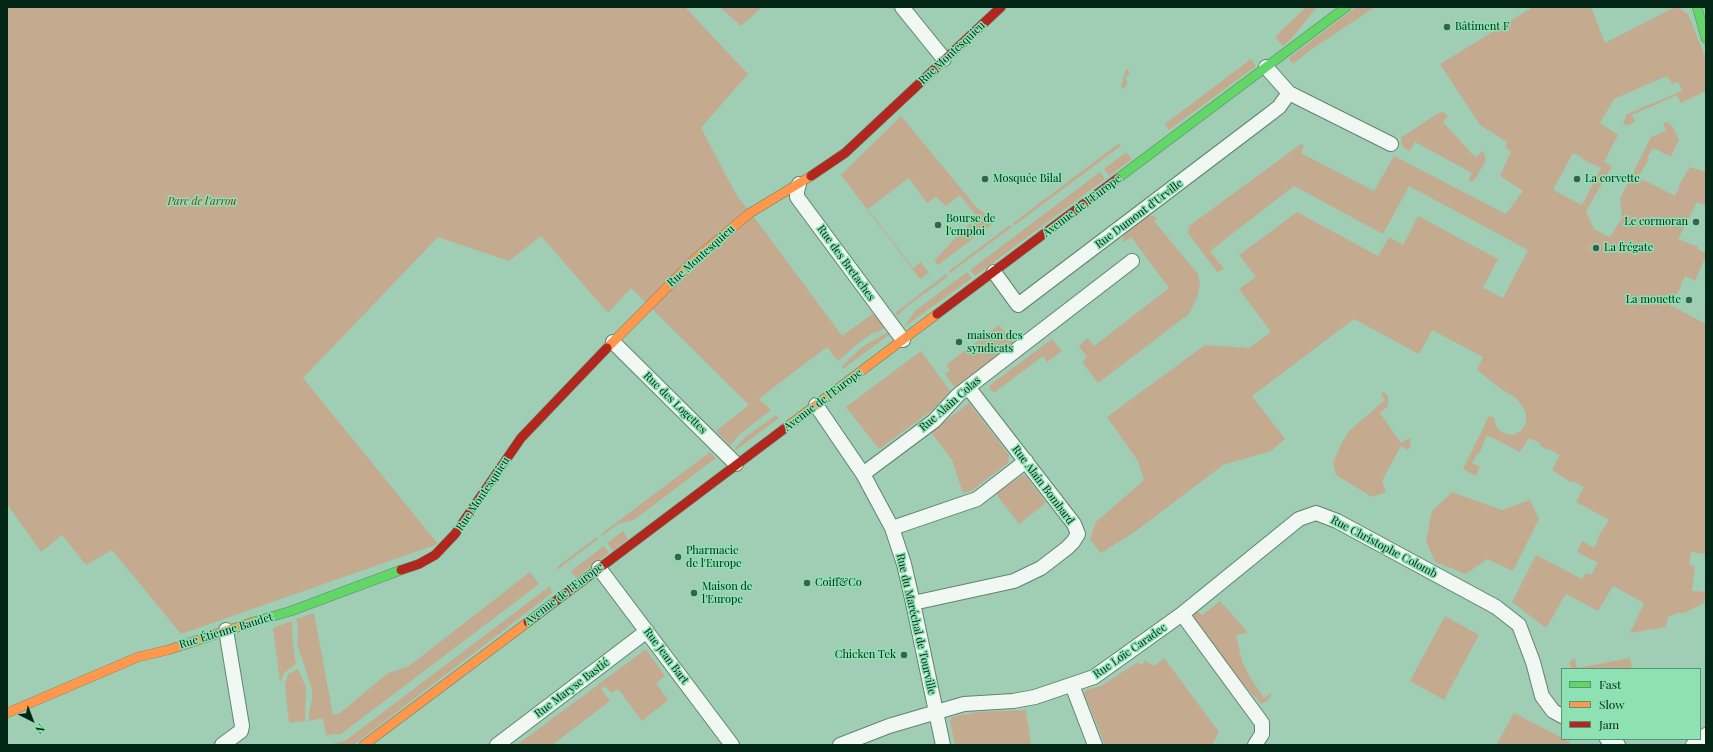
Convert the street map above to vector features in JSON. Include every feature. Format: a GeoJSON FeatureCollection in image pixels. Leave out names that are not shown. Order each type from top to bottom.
{"type":"FeatureCollection","features":[{"type":"Feature","properties":{"kind":"street"},"geometry":{"type":"LineString","coordinates":[[902,7],[944,58]]}},
{"type":"Feature","properties":{"kind":"street","name":"Rue Montesquieu"},"geometry":{"type":"LineString","coordinates":[[443,548],[456,534],[521,438],[696,258],[750,213],[827,166],[859,141],[944,58],[1001,7]]}},
{"type":"Feature","properties":{"kind":"street"},"geometry":{"type":"LineString","coordinates":[[1282,55],[1346,7]]}},
{"type":"Feature","properties":{"kind":"street"},"geometry":{"type":"LineString","coordinates":[[1697,7],[1706,39]]}},
{"type":"Feature","properties":{"kind":"street"},"geometry":{"type":"LineString","coordinates":[[1282,55],[1308,25]]}},
{"type":"Feature","properties":{"kind":"street","name":"Avenue de l'Europe"},"geometry":{"type":"LineString","coordinates":[[364,745],[1282,55]]}},
{"type":"Feature","properties":{"kind":"street"},"geometry":{"type":"LineString","coordinates":[[1266,67],[1289,93],[1391,144]]}},
{"type":"Feature","properties":{"kind":"street","name":"Rue Dumont d'Urville"},"geometry":{"type":"LineString","coordinates":[[994,272],[1018,305],[1279,107],[1289,93]]}},
{"type":"Feature","properties":{"kind":"street","name":"Rue des Bretaches"},"geometry":{"type":"LineString","coordinates":[[799,184],[797,197],[903,340]]}},
{"type":"Feature","properties":{"kind":"street","name":"Rue Alain Colas"},"geometry":{"type":"LineString","coordinates":[[863,474],[934,421],[958,395],[968,387],[1132,261]]}},
{"type":"Feature","properties":{"kind":"street","name":"Rue des Logettes"},"geometry":{"type":"LineString","coordinates":[[613,342],[736,464]]}},
{"type":"Feature","properties":{"kind":"street","name":"Rue Alain Bombard"},"geometry":{"type":"LineString","coordinates":[[913,603],[1014,581],[1042,568],[1073,542],[1078,534],[1074,524],[968,387]]}},
{"type":"Feature","properties":{"kind":"street","name":"Rue du Maréchal de Tourville"},"geometry":{"type":"LineString","coordinates":[[816,405],[863,474],[892,528],[904,564],[943,745]]}},
{"type":"Feature","properties":{"kind":"street"},"geometry":{"type":"LineString","coordinates":[[892,528],[977,499],[1026,461]]}},
{"type":"Feature","properties":{"kind":"street","name":"Rue Christophe Colomb"},"geometry":{"type":"LineString","coordinates":[[1182,614],[1299,519],[1316,513],[1337,521],[1496,607],[1519,624],[1533,662],[1542,696],[1553,711],[1561,715]]}},
{"type":"Feature","properties":{"kind":"street","name":"Rue Étienne Baudet"},"geometry":{"type":"LineString","coordinates":[[7,713],[138,657],[168,650],[226,630],[291,611],[419,564],[435,555],[443,548]]}},
{"type":"Feature","properties":{"kind":"street","name":"Rue Jean Bart"},"geometry":{"type":"LineString","coordinates":[[599,568],[732,745]]}},
{"type":"Feature","properties":{"kind":"street"},"geometry":{"type":"LineString","coordinates":[[1182,614],[1262,723],[1262,734],[1255,745]]}},
{"type":"Feature","properties":{"kind":"street","name":"Rue Loïc Caradec"},"geometry":{"type":"LineString","coordinates":[[840,745],[889,726],[964,704],[1013,701],[1035,697],[1072,685],[1103,672],[1182,614]]}},
{"type":"Feature","properties":{"kind":"street"},"geometry":{"type":"LineString","coordinates":[[222,745],[241,731],[242,726],[226,630]]}},
{"type":"Feature","properties":{"kind":"street","name":"Rue Maryse Bastié"},"geometry":{"type":"LineString","coordinates":[[497,745],[647,632]]}},
{"type":"Feature","properties":{"kind":"street"},"geometry":{"type":"LineString","coordinates":[[1072,685],[1095,745]]}},
{"type":"Feature","properties":{"kind":"street"},"geometry":{"type":"LineString","coordinates":[[1609,740],[1618,745]]}},
{"type":"Feature","properties":{"kind":"green space","name":"Parc de l'arrou"},"geometry":{"type":"Polygon","coordinates":[[[7,7],[685,7],[748,74],[701,128],[737,196],[842,336],[874,313],[885,327],[880,331],[871,334],[838,361],[827,347],[761,397],[759,399],[771,410],[740,434],[730,446],[716,431],[749,405],[631,288],[608,313],[541,236],[509,261],[438,237],[303,378],[438,544],[181,634],[112,550],[86,565],[62,535],[41,552],[7,504],[7,7]]]}},
{"type":"Feature","properties":{"kind":"green space"},"geometry":{"type":"Polygon","coordinates":[[[720,7],[762,7],[741,26],[720,7]]]}},
{"type":"Feature","properties":{"kind":"green space"},"geometry":{"type":"Polygon","coordinates":[[[1306,7],[1317,7],[1291,39],[1283,46],[1275,37],[1306,7]]]}},
{"type":"Feature","properties":{"kind":"green space"},"geometry":{"type":"Polygon","coordinates":[[[1356,7],[1375,7],[1309,51],[1293,64],[1289,58],[1356,7]]]}},
{"type":"Feature","properties":{"kind":"green space"},"geometry":{"type":"Polygon","coordinates":[[[1533,7],[1591,7],[1605,43],[1671,9],[1678,7],[1688,14],[1706,59],[1706,91],[1681,103],[1677,95],[1632,115],[1635,122],[1628,125],[1623,124],[1627,114],[1682,91],[1678,82],[1672,84],[1667,76],[1614,99],[1600,123],[1618,135],[1604,162],[1612,166],[1586,211],[1594,229],[1610,237],[1622,218],[1620,199],[1651,137],[1666,131],[1663,123],[1667,122],[1673,127],[1679,139],[1671,157],[1653,148],[1647,158],[1649,159],[1638,177],[1675,196],[1680,186],[1679,185],[1690,167],[1706,172],[1706,206],[1697,202],[1678,239],[1698,247],[1697,249],[1706,253],[1706,256],[1695,281],[1685,276],[1680,286],[1681,287],[1670,305],[1706,324],[1706,554],[1691,552],[1689,565],[1695,566],[1692,591],[1705,592],[1704,603],[1684,613],[1678,613],[1668,617],[1666,627],[1630,633],[1644,603],[1613,586],[1598,611],[1566,594],[1546,628],[1512,602],[1536,555],[1582,579],[1586,573],[1591,575],[1598,563],[1577,552],[1582,541],[1594,548],[1599,538],[1598,537],[1609,520],[1576,502],[1584,487],[1573,481],[1572,483],[1552,470],[1560,455],[1549,449],[1548,450],[1539,445],[1540,443],[1529,438],[1520,452],[1487,435],[1479,454],[1477,454],[1472,463],[1480,467],[1476,476],[1463,469],[1489,416],[1494,418],[1496,426],[1499,430],[1503,433],[1513,435],[1521,431],[1526,423],[1526,413],[1517,399],[1497,386],[1477,370],[1483,357],[1432,330],[1419,354],[1354,319],[1252,396],[1285,439],[1271,451],[1223,465],[1136,531],[1101,553],[1090,539],[1096,522],[1144,480],[1138,461],[1107,417],[1205,345],[1249,348],[1271,332],[1239,289],[1256,277],[1239,255],[1297,212],[1378,256],[1389,237],[1403,245],[1418,216],[1498,259],[1483,288],[1503,298],[1528,250],[1409,186],[1383,234],[1294,186],[1210,251],[1224,269],[1217,272],[1188,233],[1189,226],[1301,144],[1304,146],[1301,153],[1374,191],[1394,156],[1506,214],[1523,191],[1500,176],[1511,152],[1505,146],[1507,142],[1480,125],[1440,64],[1533,7]],[[1573,153],[1553,190],[1582,205],[1601,168],[1582,159],[1583,158],[1573,153]]]}},
{"type":"Feature","properties":{"kind":"green space"},"geometry":{"type":"Polygon","coordinates":[[[1251,59],[1256,66],[1169,130],[1165,124],[1251,59]]]}},
{"type":"Feature","properties":{"kind":"green space"},"geometry":{"type":"Polygon","coordinates":[[[1126,69],[1130,72],[1125,79],[1128,82],[1124,89],[1121,87],[1126,69]]]}},
{"type":"Feature","properties":{"kind":"green space"},"geometry":{"type":"Polygon","coordinates":[[[1440,112],[1445,113],[1448,116],[1443,122],[1475,157],[1483,151],[1485,162],[1474,181],[1468,181],[1472,173],[1415,142],[1410,151],[1404,148],[1401,142],[1402,137],[1440,112]]]}},
{"type":"Feature","properties":{"kind":"green space"},"geometry":{"type":"Polygon","coordinates":[[[901,116],[977,208],[996,221],[938,265],[934,261],[977,217],[960,195],[946,206],[936,197],[927,203],[909,178],[868,209],[913,268],[921,262],[929,273],[920,279],[841,175],[901,116]]]}},
{"type":"Feature","properties":{"kind":"green space"},"geometry":{"type":"Polygon","coordinates":[[[1118,144],[1122,145],[1015,225],[1013,223],[1118,144]]]}},
{"type":"Feature","properties":{"kind":"green space"},"geometry":{"type":"Polygon","coordinates":[[[1126,152],[1132,159],[1109,176],[1104,169],[1126,152]]]}},
{"type":"Feature","properties":{"kind":"green space"},"geometry":{"type":"Polygon","coordinates":[[[1100,172],[1105,179],[975,276],[970,270],[1100,172]]]}},
{"type":"Feature","properties":{"kind":"green space"},"geometry":{"type":"Polygon","coordinates":[[[1148,215],[1158,218],[1154,221],[1198,274],[1200,283],[1198,295],[1189,314],[1098,383],[1082,362],[1087,357],[1079,346],[1088,338],[1094,346],[1169,288],[1131,237],[1124,242],[1123,241],[1124,231],[1148,215]]]}},
{"type":"Feature","properties":{"kind":"green space"},"geometry":{"type":"Polygon","coordinates":[[[1010,225],[1012,227],[950,273],[949,271],[1010,225]]]}},
{"type":"Feature","properties":{"kind":"green space"},"geometry":{"type":"Polygon","coordinates":[[[967,272],[972,278],[904,327],[915,311],[967,272]]]}},
{"type":"Feature","properties":{"kind":"green space"},"geometry":{"type":"Polygon","coordinates":[[[946,274],[948,276],[905,308],[898,316],[895,313],[946,274]]]}},
{"type":"Feature","properties":{"kind":"green space"},"geometry":{"type":"Polygon","coordinates":[[[999,325],[1014,343],[955,388],[945,374],[950,370],[946,365],[999,325]]]}},
{"type":"Feature","properties":{"kind":"green space"},"geometry":{"type":"Polygon","coordinates":[[[890,331],[890,334],[843,369],[842,366],[862,347],[890,331]]]}},
{"type":"Feature","properties":{"kind":"green space"},"geometry":{"type":"Polygon","coordinates":[[[1052,339],[1062,351],[1047,362],[1043,356],[995,392],[991,391],[990,385],[1052,339]]]}},
{"type":"Feature","properties":{"kind":"green space"},"geometry":{"type":"Polygon","coordinates":[[[921,351],[950,391],[934,409],[879,449],[846,407],[921,351]]]}},
{"type":"Feature","properties":{"kind":"green space"},"geometry":{"type":"Polygon","coordinates":[[[1383,392],[1388,396],[1388,406],[1380,413],[1401,443],[1410,438],[1411,445],[1408,450],[1401,446],[1382,481],[1386,492],[1372,497],[1336,475],[1333,463],[1340,446],[1349,431],[1385,400],[1381,394],[1383,392]]]}},
{"type":"Feature","properties":{"kind":"green space"},"geometry":{"type":"Polygon","coordinates":[[[969,403],[1009,455],[1008,463],[971,491],[963,493],[952,460],[931,432],[969,403]]]}},
{"type":"Feature","properties":{"kind":"green space"},"geometry":{"type":"Polygon","coordinates":[[[776,415],[779,418],[734,450],[745,437],[776,415]]]}},
{"type":"Feature","properties":{"kind":"green space"},"geometry":{"type":"Polygon","coordinates":[[[710,452],[716,458],[634,520],[618,524],[602,536],[601,534],[710,452]]]}},
{"type":"Feature","properties":{"kind":"green space"},"geometry":{"type":"Polygon","coordinates":[[[1022,475],[1026,476],[1046,503],[1019,524],[996,494],[1022,475]]]}},
{"type":"Feature","properties":{"kind":"green space"},"geometry":{"type":"Polygon","coordinates":[[[1452,492],[1502,510],[1530,500],[1539,519],[1513,571],[1487,559],[1466,574],[1435,562],[1426,541],[1432,511],[1452,492]]]}},
{"type":"Feature","properties":{"kind":"green space"},"geometry":{"type":"Polygon","coordinates":[[[623,531],[628,539],[613,551],[607,543],[623,531]]]}},
{"type":"Feature","properties":{"kind":"green space"},"geometry":{"type":"Polygon","coordinates":[[[597,537],[598,539],[557,570],[557,567],[597,537]]]}},
{"type":"Feature","properties":{"kind":"green space"},"geometry":{"type":"Polygon","coordinates":[[[604,546],[609,553],[576,578],[571,571],[604,546]]]}},
{"type":"Feature","properties":{"kind":"green space"},"geometry":{"type":"Polygon","coordinates":[[[530,572],[539,584],[341,734],[326,735],[323,718],[309,721],[312,689],[297,644],[298,625],[296,619],[314,613],[333,715],[340,713],[388,673],[409,666],[530,572]]]}},
{"type":"Feature","properties":{"kind":"green space"},"geometry":{"type":"Polygon","coordinates":[[[550,586],[552,593],[354,745],[327,745],[345,741],[550,586]]]}},
{"type":"Feature","properties":{"kind":"green space"},"geometry":{"type":"Polygon","coordinates":[[[1220,601],[1247,633],[1236,635],[1242,661],[1251,679],[1264,698],[1271,693],[1271,697],[1261,704],[1212,649],[1193,621],[1194,609],[1202,615],[1220,601]]]}},
{"type":"Feature","properties":{"kind":"green space"},"geometry":{"type":"Polygon","coordinates":[[[1445,616],[1479,635],[1444,700],[1410,681],[1445,616]]]}},
{"type":"Feature","properties":{"kind":"green space"},"geometry":{"type":"Polygon","coordinates":[[[292,621],[293,645],[296,664],[284,673],[280,682],[273,628],[292,621]]]}},
{"type":"Feature","properties":{"kind":"green space"},"geometry":{"type":"Polygon","coordinates":[[[646,649],[665,676],[656,683],[668,700],[642,721],[618,689],[611,693],[605,686],[601,689],[610,701],[552,745],[517,745],[646,649]]]}},
{"type":"Feature","properties":{"kind":"green space"},"geometry":{"type":"Polygon","coordinates":[[[1164,658],[1219,732],[1212,745],[1105,745],[1084,693],[1086,690],[1101,686],[1138,662],[1140,665],[1145,662],[1143,659],[1154,666],[1164,658]]]}},
{"type":"Feature","properties":{"kind":"green space"},"geometry":{"type":"Polygon","coordinates":[[[1575,658],[1577,668],[1571,668],[1569,662],[1575,658]]]}},
{"type":"Feature","properties":{"kind":"green space"},"geometry":{"type":"Polygon","coordinates":[[[1630,658],[1632,668],[1577,668],[1630,658]]]}},
{"type":"Feature","properties":{"kind":"green space"},"geometry":{"type":"Polygon","coordinates":[[[298,669],[306,687],[305,721],[289,723],[285,686],[288,674],[298,669]]]}},
{"type":"Feature","properties":{"kind":"green space"},"geometry":{"type":"Polygon","coordinates":[[[1026,710],[1031,745],[955,745],[950,722],[952,717],[977,712],[1026,710]]]}},
{"type":"Feature","properties":{"kind":"green space"},"geometry":{"type":"Polygon","coordinates":[[[1514,713],[1561,737],[1561,740],[1570,742],[1569,745],[1496,745],[1514,713]]]}},
{"type":"Feature","properties":{"kind":"traffic: fast"},"geometry":{"type":"LineString","coordinates":[[1117,179],[1346,7]]}},
{"type":"Feature","properties":{"kind":"traffic: fast"},"geometry":{"type":"LineString","coordinates":[[1697,7],[1706,39]]}},
{"type":"Feature","properties":{"kind":"traffic: fast"},"geometry":{"type":"LineString","coordinates":[[253,622],[291,611],[401,570]]}},
{"type":"Feature","properties":{"kind":"traffic: slow"},"geometry":{"type":"LineString","coordinates":[[607,348],[696,258],[750,213],[811,176]]}},
{"type":"Feature","properties":{"kind":"traffic: slow"},"geometry":{"type":"LineString","coordinates":[[784,429],[937,314]]}},
{"type":"Feature","properties":{"kind":"traffic: slow"},"geometry":{"type":"LineString","coordinates":[[7,713],[138,657],[168,650],[253,622]]}},
{"type":"Feature","properties":{"kind":"traffic: slow"},"geometry":{"type":"LineString","coordinates":[[364,745],[528,622]]}},
{"type":"Feature","properties":{"kind":"traffic: jam"},"geometry":{"type":"LineString","coordinates":[[811,176],[845,153],[1001,7]]}},
{"type":"Feature","properties":{"kind":"traffic: jam"},"geometry":{"type":"LineString","coordinates":[[937,314],[1117,179]]}},
{"type":"Feature","properties":{"kind":"traffic: jam"},"geometry":{"type":"LineString","coordinates":[[401,570],[419,564],[435,555],[455,534],[521,438],[607,348]]}},
{"type":"Feature","properties":{"kind":"traffic: jam"},"geometry":{"type":"LineString","coordinates":[[528,622],[784,429]]}},
{"type":"Feature","properties":{"kind":"place","name":"Bâtiment F"},"geometry":{"type":"Point","coordinates":[1447,27]}},
{"type":"Feature","properties":{"kind":"place","name":"Mosquée Bilal"},"geometry":{"type":"Point","coordinates":[985,179]}},
{"type":"Feature","properties":{"kind":"place","name":"La corvette"},"geometry":{"type":"Point","coordinates":[1577,179]}},
{"type":"Feature","properties":{"kind":"place","name":"Le cormoran"},"geometry":{"type":"Point","coordinates":[1696,222]}},
{"type":"Feature","properties":{"kind":"place","name":"Bourse de l'emploi"},"geometry":{"type":"Point","coordinates":[938,225]}},
{"type":"Feature","properties":{"kind":"place","name":"La frégate"},"geometry":{"type":"Point","coordinates":[1596,248]}},
{"type":"Feature","properties":{"kind":"place","name":"La mouette"},"geometry":{"type":"Point","coordinates":[1689,300]}},
{"type":"Feature","properties":{"kind":"place","name":"maison des syndicats"},"geometry":{"type":"Point","coordinates":[959,342]}},
{"type":"Feature","properties":{"kind":"place","name":"Pharmacie de l'Europe"},"geometry":{"type":"Point","coordinates":[678,557]}},
{"type":"Feature","properties":{"kind":"place","name":"Coiff&Co"},"geometry":{"type":"Point","coordinates":[807,583]}},
{"type":"Feature","properties":{"kind":"place","name":"Maison de l'Europe"},"geometry":{"type":"Point","coordinates":[694,593]}},
{"type":"Feature","properties":{"kind":"place","name":"Chicken Tek"},"geometry":{"type":"Point","coordinates":[904,655]}}]}
